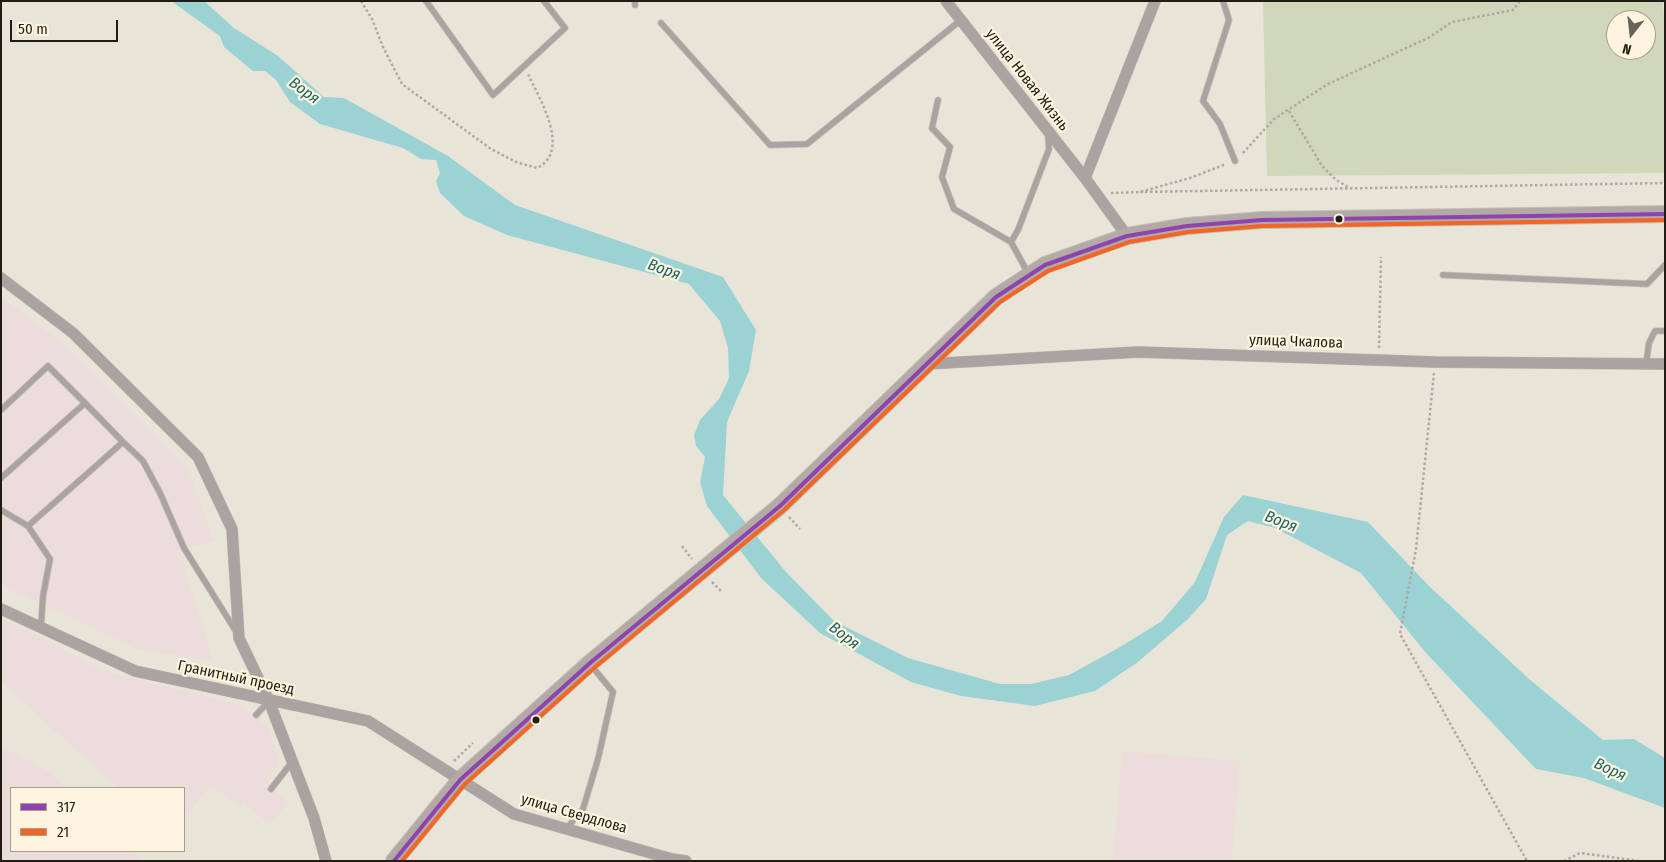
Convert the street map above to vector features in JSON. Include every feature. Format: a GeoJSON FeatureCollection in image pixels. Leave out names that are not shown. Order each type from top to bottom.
{"type":"FeatureCollection","features":[{"type":"Feature","properties":{"kind":"main road"},"geometry":{"type":"LineString","coordinates":[[394,861],[460,780],[590,663],[780,506],[996,297],[1045,265],[1127,236],[1187,226],[1262,220],[1665,214]]}},
{"type":"Feature","properties":{"kind":"street","name":"улица Новая Жизнь"},"geometry":{"type":"LineString","coordinates":[[946,1],[1085,178],[1127,236]]}},
{"type":"Feature","properties":{"kind":"street"},"geometry":{"type":"LineString","coordinates":[[1085,178],[1155,1]]}},
{"type":"Feature","properties":{"kind":"street"},"geometry":{"type":"LineString","coordinates":[[1,278],[73,333],[198,457],[232,529],[239,638],[269,701],[314,818],[326,861]]}},
{"type":"Feature","properties":{"kind":"street","name":"улица Чкалова"},"geometry":{"type":"LineString","coordinates":[[927,364],[1138,352],[1435,362],[1665,364]]}},
{"type":"Feature","properties":{"kind":"street","name":"Гранитный проезд"},"geometry":{"type":"LineString","coordinates":[[1,609],[135,671],[368,721],[460,780]]}},
{"type":"Feature","properties":{"kind":"street","name":"улица Свердлова"},"geometry":{"type":"LineString","coordinates":[[460,780],[514,814],[656,857],[686,861]]}},
{"type":"Feature","properties":{"kind":"lane"},"geometry":{"type":"LineString","coordinates":[[426,1],[493,95],[565,28],[544,1]]}},
{"type":"Feature","properties":{"kind":"lane"},"geometry":{"type":"LineString","coordinates":[[1223,1],[1229,20],[1203,101],[1220,124],[1235,161]]}},
{"type":"Feature","properties":{"kind":"lane"},"geometry":{"type":"LineString","coordinates":[[660,23],[770,144],[807,144],[961,20]]}},
{"type":"Feature","properties":{"kind":"lane"},"geometry":{"type":"LineString","coordinates":[[938,100],[932,128],[950,147],[942,177],[954,210],[1011,242],[1030,275]]}},
{"type":"Feature","properties":{"kind":"lane"},"geometry":{"type":"LineString","coordinates":[[1011,242],[1018,230],[1049,149],[1047,130]]}},
{"type":"Feature","properties":{"kind":"lane"},"geometry":{"type":"LineString","coordinates":[[1443,275],[1647,284],[1665,265]]}},
{"type":"Feature","properties":{"kind":"lane"},"geometry":{"type":"LineString","coordinates":[[1646,364],[1649,343],[1655,331],[1665,331]]}},
{"type":"Feature","properties":{"kind":"lane"},"geometry":{"type":"LineString","coordinates":[[1,410],[48,366],[143,461],[160,493],[184,548],[239,638]]}},
{"type":"Feature","properties":{"kind":"lane"},"geometry":{"type":"LineString","coordinates":[[1,478],[85,403]]}},
{"type":"Feature","properties":{"kind":"lane"},"geometry":{"type":"LineString","coordinates":[[28,526],[123,442]]}},
{"type":"Feature","properties":{"kind":"lane"},"geometry":{"type":"LineString","coordinates":[[1,510],[28,526],[50,559],[43,596],[41,627]]}},
{"type":"Feature","properties":{"kind":"lane"},"geometry":{"type":"LineString","coordinates":[[566,829],[583,809],[598,759],[613,692],[590,663]]}},
{"type":"Feature","properties":{"kind":"lane"},"geometry":{"type":"LineString","coordinates":[[256,715],[269,701]]}},
{"type":"Feature","properties":{"kind":"lane"},"geometry":{"type":"LineString","coordinates":[[271,789],[292,762]]}},
{"type":"Feature","properties":{"kind":"path"},"geometry":{"type":"LineString","coordinates":[[361,1],[372,18],[402,84],[490,149],[516,162],[537,168],[546,164],[553,148],[545,107],[524,66]]}},
{"type":"Feature","properties":{"kind":"path"},"geometry":{"type":"LineString","coordinates":[[1140,192],[1190,178],[1235,161],[1274,119],[1328,84],[1428,38],[1452,22],[1513,10],[1520,1]]}},
{"type":"Feature","properties":{"kind":"path"},"geometry":{"type":"LineString","coordinates":[[1289,110],[1322,166],[1336,180],[1351,188]]}},
{"type":"Feature","properties":{"kind":"path"},"geometry":{"type":"LineString","coordinates":[[1097,196],[1140,192],[1665,183]]}},
{"type":"Feature","properties":{"kind":"path"},"geometry":{"type":"LineString","coordinates":[[1379,360],[1380,257]]}},
{"type":"Feature","properties":{"kind":"path"},"geometry":{"type":"LineString","coordinates":[[1435,362],[1416,549],[1400,634],[1527,861]]}},
{"type":"Feature","properties":{"kind":"path"},"geometry":{"type":"LineString","coordinates":[[444,770],[473,743]]}},
{"type":"Feature","properties":{"kind":"path"},"geometry":{"type":"LineString","coordinates":[[1564,861],[1580,853],[1640,861]]}},
{"type":"Feature","properties":{"kind":"shaded area"},"geometry":{"type":"Polygon","coordinates":[[[1,297],[63,343],[188,467],[214,541],[179,550],[214,662],[137,649],[1,585],[1,297]]]}},
{"type":"Feature","properties":{"kind":"shaded area"},"geometry":{"type":"Polygon","coordinates":[[[1,618],[106,672],[241,705],[269,728],[280,762],[264,785],[289,802],[270,824],[244,804],[241,808],[211,785],[185,818],[185,787],[117,787],[1,682],[1,618]]]}},
{"type":"Feature","properties":{"kind":"shaded area"},"geometry":{"type":"Polygon","coordinates":[[[1,746],[48,771],[65,787],[10,787],[10,852],[132,852],[141,861],[1,861],[1,746]]]}},
{"type":"Feature","properties":{"kind":"shaded area"},"geometry":{"type":"Polygon","coordinates":[[[1122,751],[1240,761],[1232,861],[1113,861],[1122,751]]]}},
{"type":"Feature","properties":{"kind":"green space"},"geometry":{"type":"Polygon","coordinates":[[[1263,1],[1663,1],[1665,30],[1665,173],[1267,176],[1263,1]]]}},
{"type":"Feature","properties":{"kind":"water","name":"Воря"},"geometry":{"type":"Polygon","coordinates":[[[171,1],[204,1],[234,28],[278,56],[324,97],[344,98],[448,156],[515,205],[723,277],[756,330],[749,371],[727,422],[723,495],[786,572],[834,621],[908,658],[1000,684],[1031,684],[1069,675],[1162,621],[1195,582],[1224,517],[1243,495],[1368,522],[1428,585],[1529,679],[1603,740],[1634,739],[1665,758],[1665,808],[1584,778],[1536,769],[1426,653],[1361,573],[1275,528],[1248,521],[1227,535],[1206,599],[1188,619],[1138,662],[1095,691],[1035,706],[961,696],[911,682],[820,633],[761,578],[707,506],[700,482],[705,457],[696,446],[694,435],[700,420],[719,399],[729,378],[728,348],[720,321],[689,284],[507,235],[464,216],[440,193],[436,181],[440,173],[436,160],[421,159],[403,148],[320,124],[290,102],[276,80],[265,71],[253,71],[224,47],[220,36],[171,1]]]}},
{"type":"Feature","properties":{"kind":"transit line","name":"317"},"geometry":{"type":"LineString","coordinates":[[394,861],[460,780],[590,663],[780,506],[996,297],[1045,265],[1127,236],[1187,226],[1262,220],[1665,214]]}},
{"type":"Feature","properties":{"kind":"transit line","name":"21"},"geometry":{"type":"LineString","coordinates":[[402,861],[465,784],[594,668],[784,510],[1000,302],[1048,271],[1129,242],[1188,232],[1262,226],[1665,220]]}}]}
